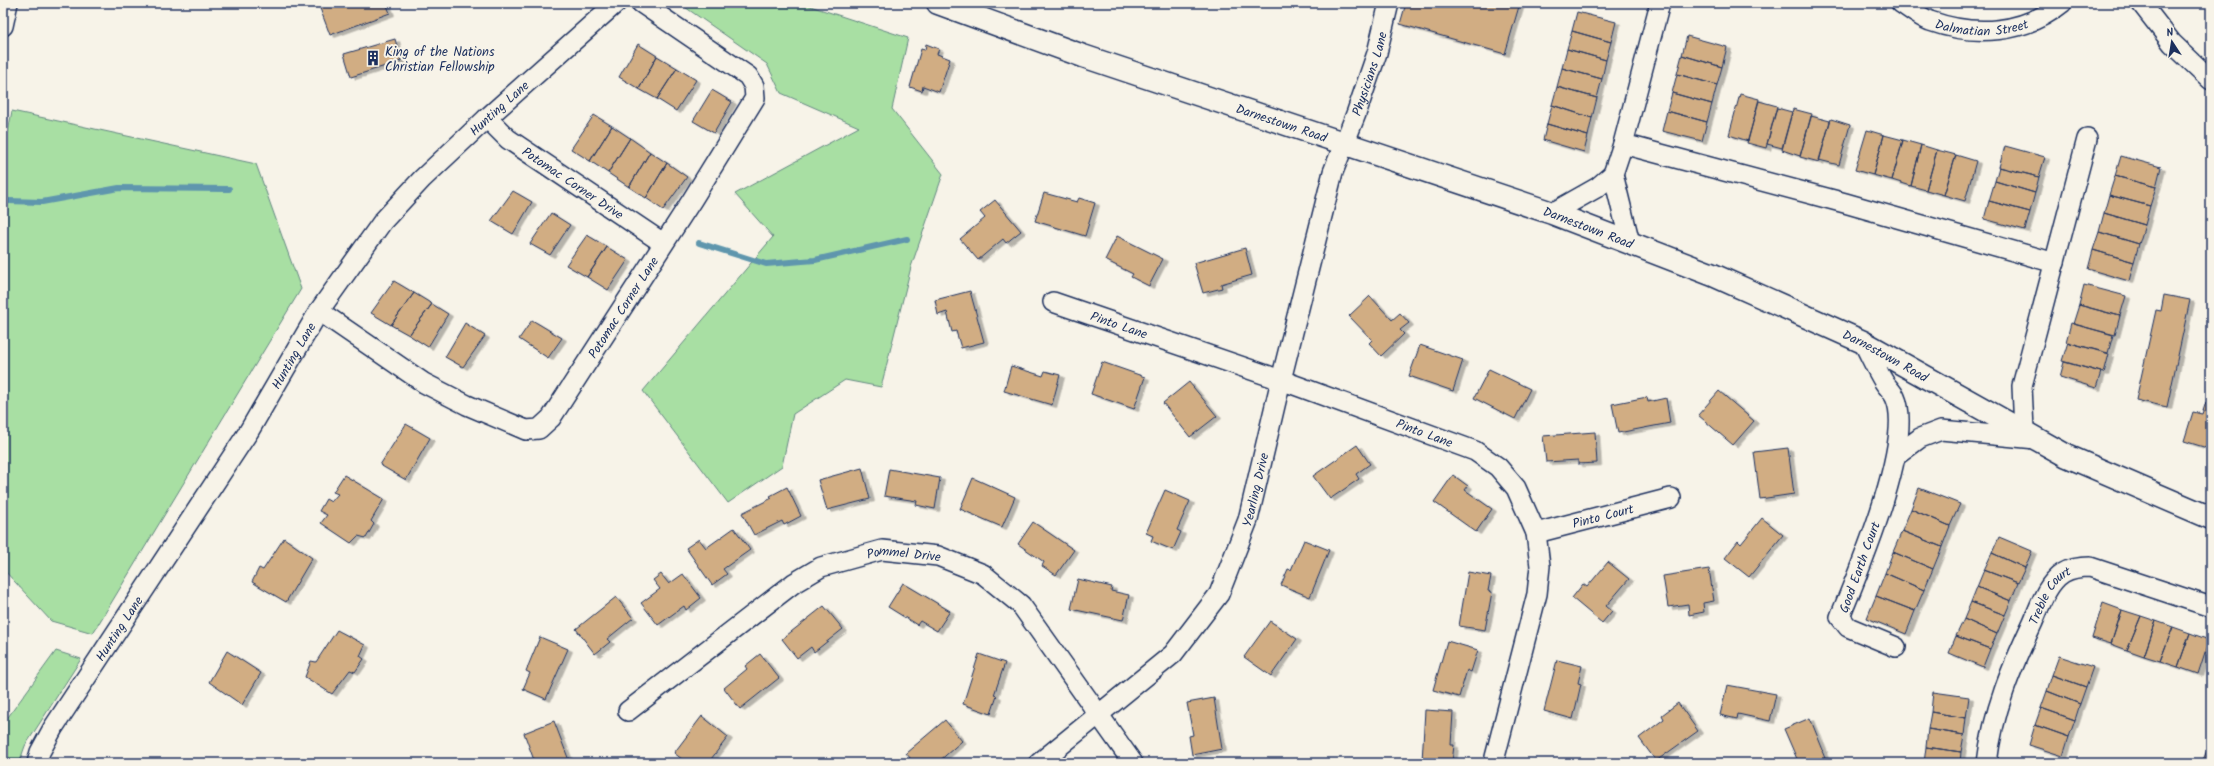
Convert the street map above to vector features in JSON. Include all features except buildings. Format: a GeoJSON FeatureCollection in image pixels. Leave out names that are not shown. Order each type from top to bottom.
{"type":"FeatureCollection","features":[{"type":"Feature","properties":{"kind":"main road","name":"Darnestown Road"},"geometry":{"type":"LineString","coordinates":[[938,3],[1083,56],[1552,213],[1713,275],[1863,342],[2067,456],[2211,518]]}},
{"type":"Feature","properties":{"kind":"street","name":"Hunting Lane"},"geometry":{"type":"LineString","coordinates":[[37,763],[40,752],[53,728],[249,431],[319,311],[383,221],[422,180],[486,118],[616,3]]}},
{"type":"Feature","properties":{"kind":"street","name":"Potomac Corner Lane"},"geometry":{"type":"LineString","coordinates":[[319,311],[424,383],[467,405],[526,430],[539,429],[550,418],[755,98],[754,86],[748,76],[641,3]]}},
{"type":"Feature","properties":{"kind":"street","name":"Physicians Lane"},"geometry":{"type":"LineString","coordinates":[[1345,143],[1377,53],[1389,3]]}},
{"type":"Feature","properties":{"kind":"street"},"geometry":{"type":"LineString","coordinates":[[1552,213],[1598,187],[1613,174],[1623,144],[1660,3]]}},
{"type":"Feature","properties":{"kind":"street","name":"Dalmatian Street"},"geometry":{"type":"LineString","coordinates":[[1901,3],[1929,20],[1967,31],[2005,30],[2026,24],[2062,3]]}},
{"type":"Feature","properties":{"kind":"street"},"geometry":{"type":"LineString","coordinates":[[2141,3],[2172,43],[2211,80]]}},
{"type":"Feature","properties":{"kind":"street"},"geometry":{"type":"LineString","coordinates":[[3,26],[6,5]]}},
{"type":"Feature","properties":{"kind":"street","name":"Potomac Corner Drive"},"geometry":{"type":"LineString","coordinates":[[486,118],[508,139],[663,243]]}},
{"type":"Feature","properties":{"kind":"street"},"geometry":{"type":"LineString","coordinates":[[1896,456],[1920,438],[1940,430],[2031,435],[2022,386],[2087,139]]}},
{"type":"Feature","properties":{"kind":"street","name":"Yearling Drive"},"geometry":{"type":"LineString","coordinates":[[1039,763],[1173,654],[1219,594],[1248,520],[1333,172],[1345,143]]}},
{"type":"Feature","properties":{"kind":"street"},"geometry":{"type":"LineString","coordinates":[[1623,144],[1845,203],[2055,263]]}},
{"type":"Feature","properties":{"kind":"street"},"geometry":{"type":"LineString","coordinates":[[1613,174],[1630,243]]}},
{"type":"Feature","properties":{"kind":"street","name":"Pinto Lane"},"geometry":{"type":"LineString","coordinates":[[1053,302],[1281,380],[1475,451],[1498,467],[1516,488],[1536,533],[1540,566],[1537,594],[1495,757],[1495,763]]}},
{"type":"Feature","properties":{"kind":"street","name":"Good Earth Court"},"geometry":{"type":"LineString","coordinates":[[1863,342],[1884,383],[1895,396],[1898,411],[1896,456],[1871,539],[1840,617],[1848,627],[1896,647]]}},
{"type":"Feature","properties":{"kind":"street","name":"Pinto Court"},"geometry":{"type":"LineString","coordinates":[[1536,533],[1671,498]]}},
{"type":"Feature","properties":{"kind":"street","name":"Pommel Drive"},"geometry":{"type":"LineString","coordinates":[[628,711],[794,583],[821,567],[882,550],[938,556],[983,574],[1021,605],[1133,763]]}},
{"type":"Feature","properties":{"kind":"street","name":"Treble Court"},"geometry":{"type":"LineString","coordinates":[[1986,763],[1989,741],[2004,686],[2044,598],[2054,582],[2063,573],[2076,568],[2090,567],[2211,607]]}},
{"type":"Feature","properties":{"kind":"green space"},"geometry":{"type":"Polygon","coordinates":[[[679,3],[801,3],[908,38],[892,109],[943,174],[911,267],[881,387],[845,380],[793,414],[782,466],[728,503],[643,391],[773,237],[735,194],[859,127],[781,93],[767,64],[679,3]]]}},
{"type":"Feature","properties":{"kind":"green space"},"geometry":{"type":"Polygon","coordinates":[[[12,111],[256,164],[301,289],[93,633],[51,621],[3,569],[3,157],[12,111]]]}},
{"type":"Feature","properties":{"kind":"green space"},"geometry":{"type":"Polygon","coordinates":[[[56,651],[81,659],[25,746],[19,763],[3,763],[3,724],[56,651]]]}},
{"type":"Feature","properties":{"kind":"waterway"},"geometry":{"type":"LineString","coordinates":[[8,201],[42,202],[119,188],[229,189]]}},
{"type":"Feature","properties":{"kind":"waterway"},"geometry":{"type":"LineString","coordinates":[[699,243],[766,264],[815,260],[907,239]]}},
{"type":"Feature","properties":{"kind":"place","name":"King of the Nations Christian Fellowship"},"geometry":{"type":"Point","coordinates":[373,58]}}]}
